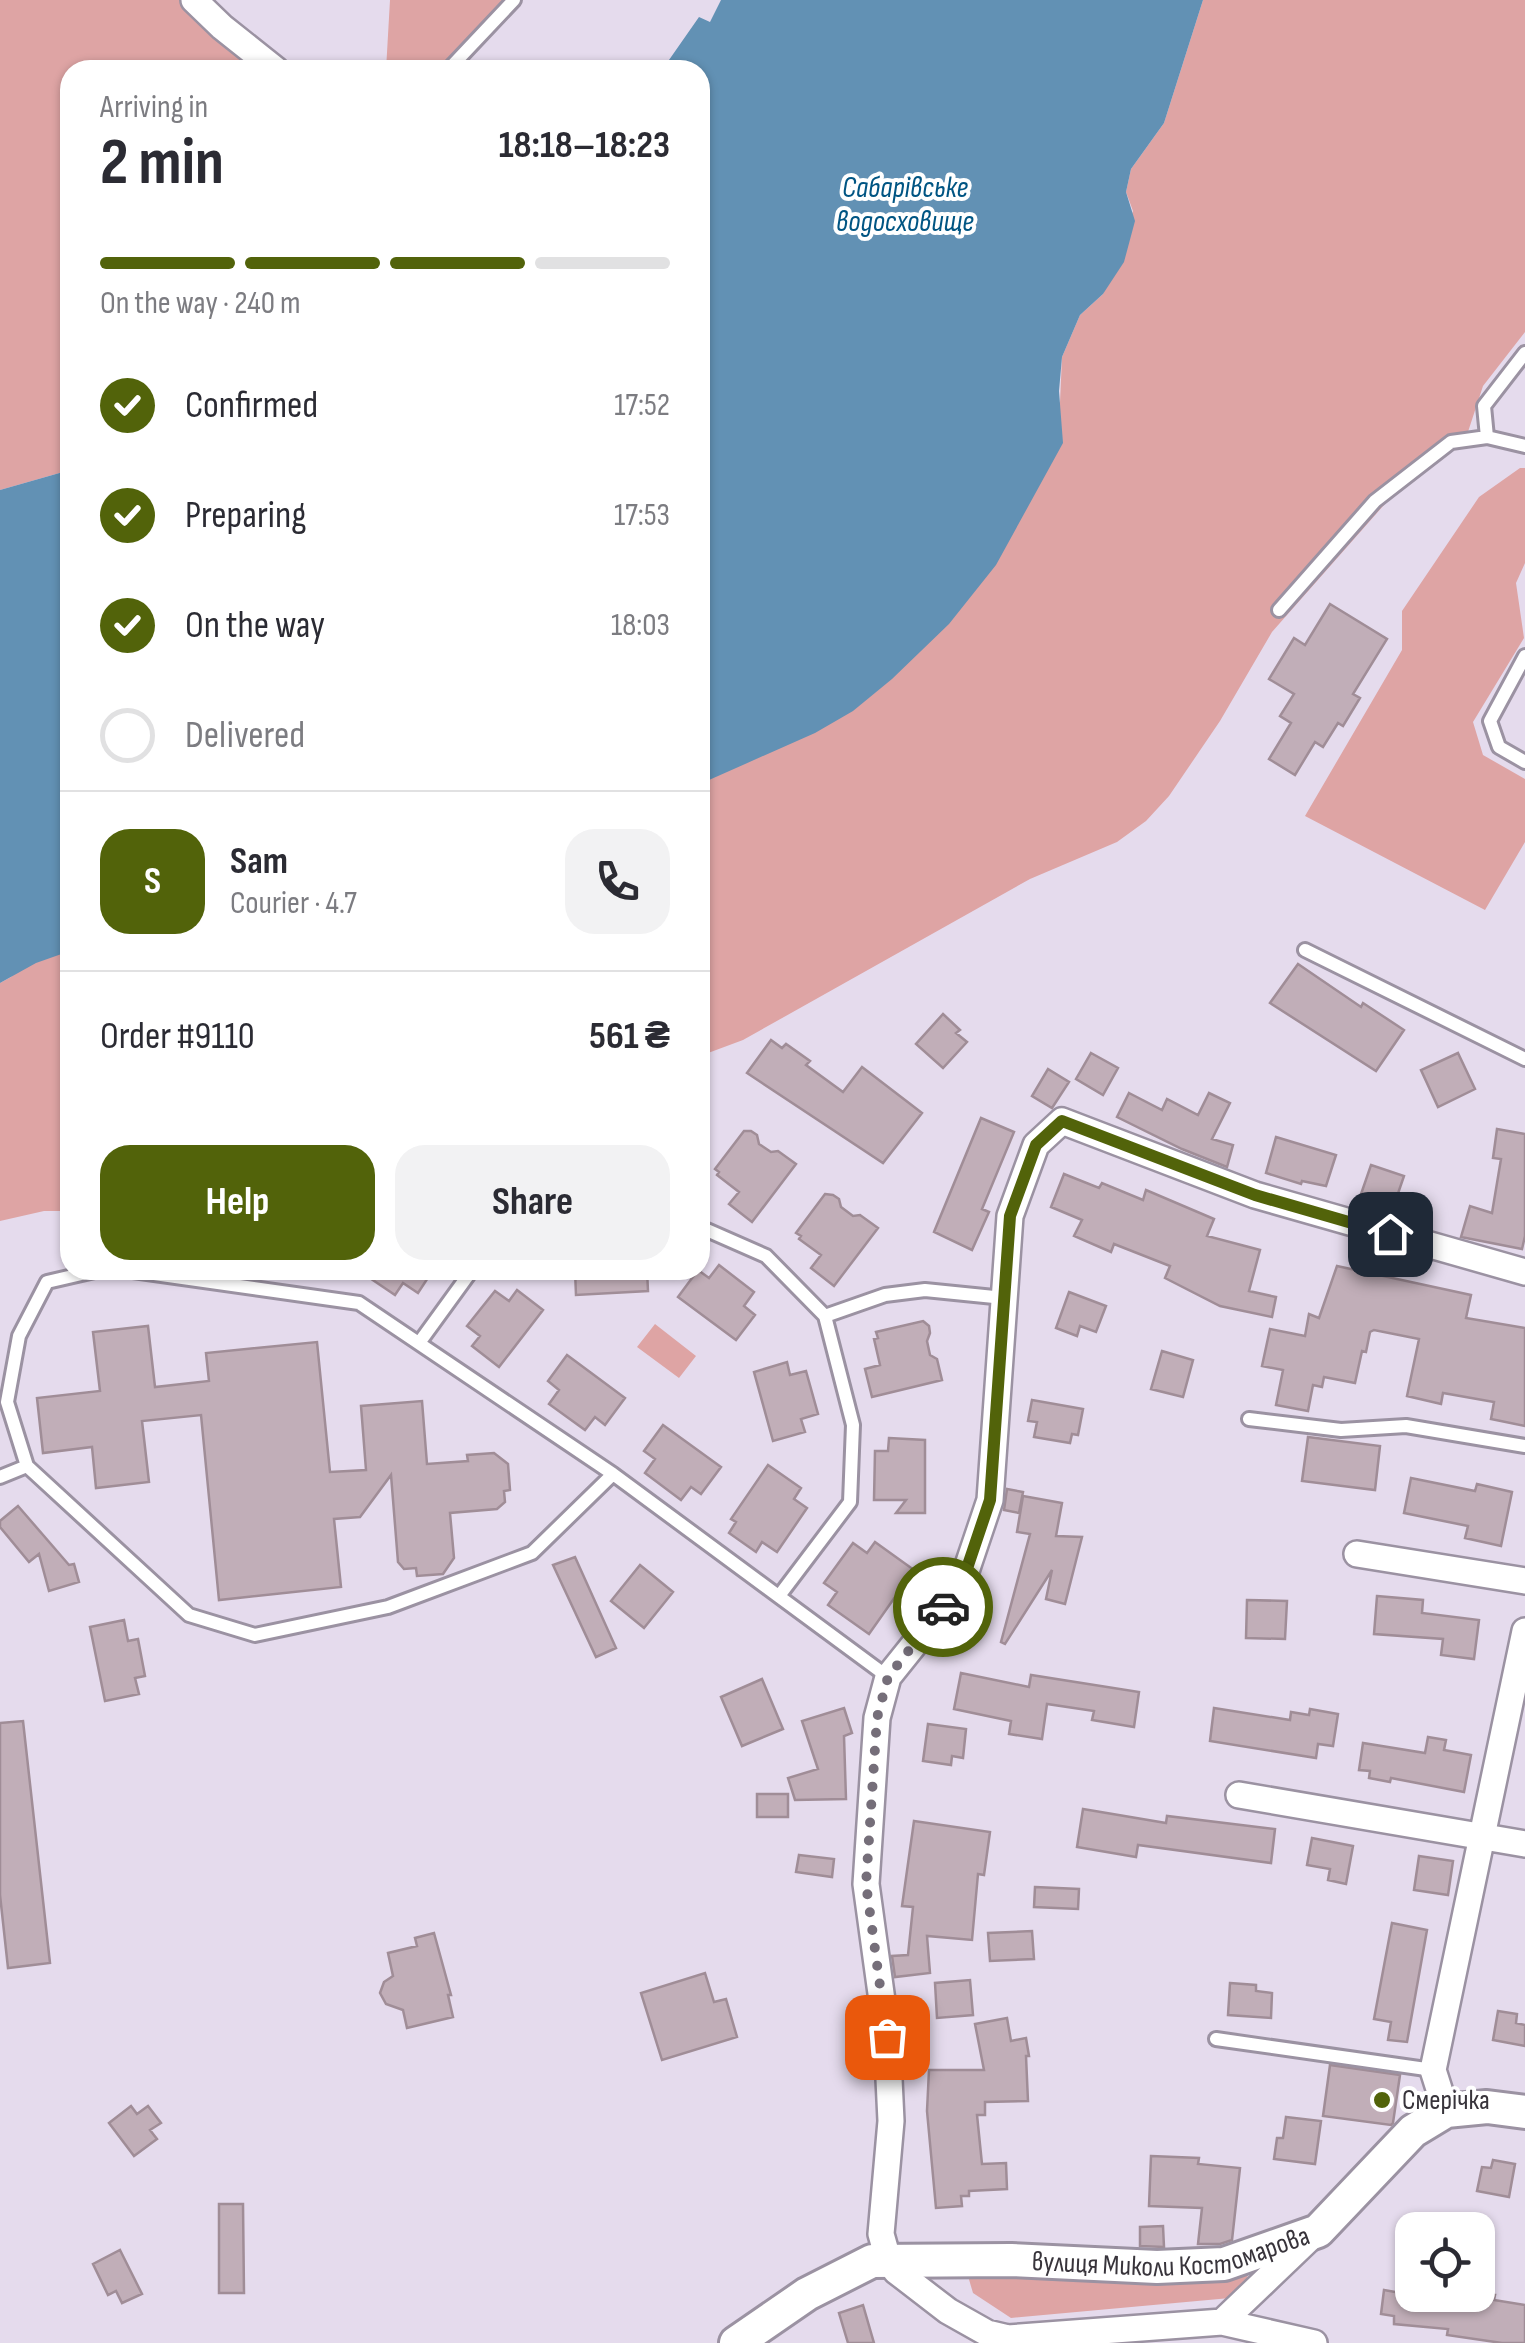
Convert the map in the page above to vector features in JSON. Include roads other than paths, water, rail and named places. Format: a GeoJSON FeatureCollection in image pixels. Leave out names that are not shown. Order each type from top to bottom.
{"type":"FeatureCollection","features":[{"type":"Feature","properties":{"kind":"street"},"geometry":{"type":"LineString","coordinates":[[194,0],[263,60]]}},
{"type":"Feature","properties":{"kind":"street"},"geometry":{"type":"LineString","coordinates":[[1314,2343],[1222,2322],[1008,2338],[988,2334],[948,2311],[896,2271],[881,2234],[891,2121],[887,2037],[866,1884],[877,1718],[888,1677],[961,1586],[990,1500],[1010,1216],[1036,1145],[1062,1121],[1255,1195],[1525,1272]]}},
{"type":"Feature","properties":{"kind":"street"},"geometry":{"type":"LineString","coordinates":[[1357,1554],[1525,1581]]}},
{"type":"Feature","properties":{"kind":"street"},"geometry":{"type":"LineString","coordinates":[[1525,1630],[1433,2070],[1446,2111],[1486,2107],[1525,2112]]}},
{"type":"Feature","properties":{"kind":"street"},"geometry":{"type":"LineString","coordinates":[[1239,1795],[1525,1844]]}},
{"type":"Feature","properties":{"kind":"street","name":"вулиця Миколи Костомарова"},"geometry":{"type":"LineString","coordinates":[[888,2259],[1157,2267],[1224,2264],[1318,2231],[1413,2131],[1446,2111]]}},
{"type":"Feature","properties":{"kind":"street"},"geometry":{"type":"LineString","coordinates":[[1222,2322],[1318,2231]]}},
{"type":"Feature","properties":{"kind":"street"},"geometry":{"type":"LineString","coordinates":[[736,2343],[828,2282],[872,2261],[888,2259]]}},
{"type":"Feature","properties":{"kind":"lane"},"geometry":{"type":"LineString","coordinates":[[457,60],[514,0]]}},
{"type":"Feature","properties":{"kind":"lane"},"geometry":{"type":"LineString","coordinates":[[1487,436],[1484,406],[1525,353]]}},
{"type":"Feature","properties":{"kind":"lane"},"geometry":{"type":"LineString","coordinates":[[1279,610],[1375,500],[1451,442],[1487,436],[1525,446]]}},
{"type":"Feature","properties":{"kind":"lane"},"geometry":{"type":"LineString","coordinates":[[1525,656],[1490,721],[1499,747],[1525,762]]}},
{"type":"Feature","properties":{"kind":"lane"},"geometry":{"type":"LineString","coordinates":[[1306,950],[1525,1059]]}},
{"type":"Feature","properties":{"kind":"lane"},"geometry":{"type":"LineString","coordinates":[[710,1231],[766,1256],[824,1316],[852,1425],[850,1502],[779,1596]]}},
{"type":"Feature","properties":{"kind":"lane"},"geometry":{"type":"LineString","coordinates":[[60,1279],[47,1282],[19,1336],[7,1402],[26,1466],[189,1615],[255,1636],[388,1607],[532,1553],[613,1474]]}},
{"type":"Feature","properties":{"kind":"lane"},"geometry":{"type":"LineString","coordinates":[[197,1280],[359,1303],[613,1474],[888,1677]]}},
{"type":"Feature","properties":{"kind":"lane"},"geometry":{"type":"LineString","coordinates":[[419,1343],[465,1280]]}},
{"type":"Feature","properties":{"kind":"lane"},"geometry":{"type":"LineString","coordinates":[[824,1316],[885,1295],[925,1290],[1004,1298]]}},
{"type":"Feature","properties":{"kind":"lane"},"geometry":{"type":"LineString","coordinates":[[1248,1418],[1341,1430],[1406,1426],[1525,1446]]}},
{"type":"Feature","properties":{"kind":"lane"},"geometry":{"type":"LineString","coordinates":[[0,1477],[26,1466]]}},
{"type":"Feature","properties":{"kind":"lane"},"geometry":{"type":"LineString","coordinates":[[1216,2039],[1433,2070]]}},
{"type":"Feature","properties":{"kind":"water","name":"Сабарівське водосховище"},"geometry":{"type":"Polygon","coordinates":[[[721,0],[1203,0],[1164,123],[1131,169],[1126,192],[1135,221],[1124,262],[1103,294],[1080,315],[1062,357],[1059,391],[1063,443],[996,565],[949,624],[853,711],[815,733],[710,780],[710,60],[669,60],[699,17],[710,22],[721,0]]]}},
{"type":"Feature","properties":{"kind":"water"},"geometry":{"type":"Polygon","coordinates":[[[60,473],[60,955],[0,983],[0,490],[60,473]]]}},
{"type":"Feature","properties":{"kind":"place","name":"Смерічка"},"geometry":{"type":"Point","coordinates":[1382,2100]}}]}
